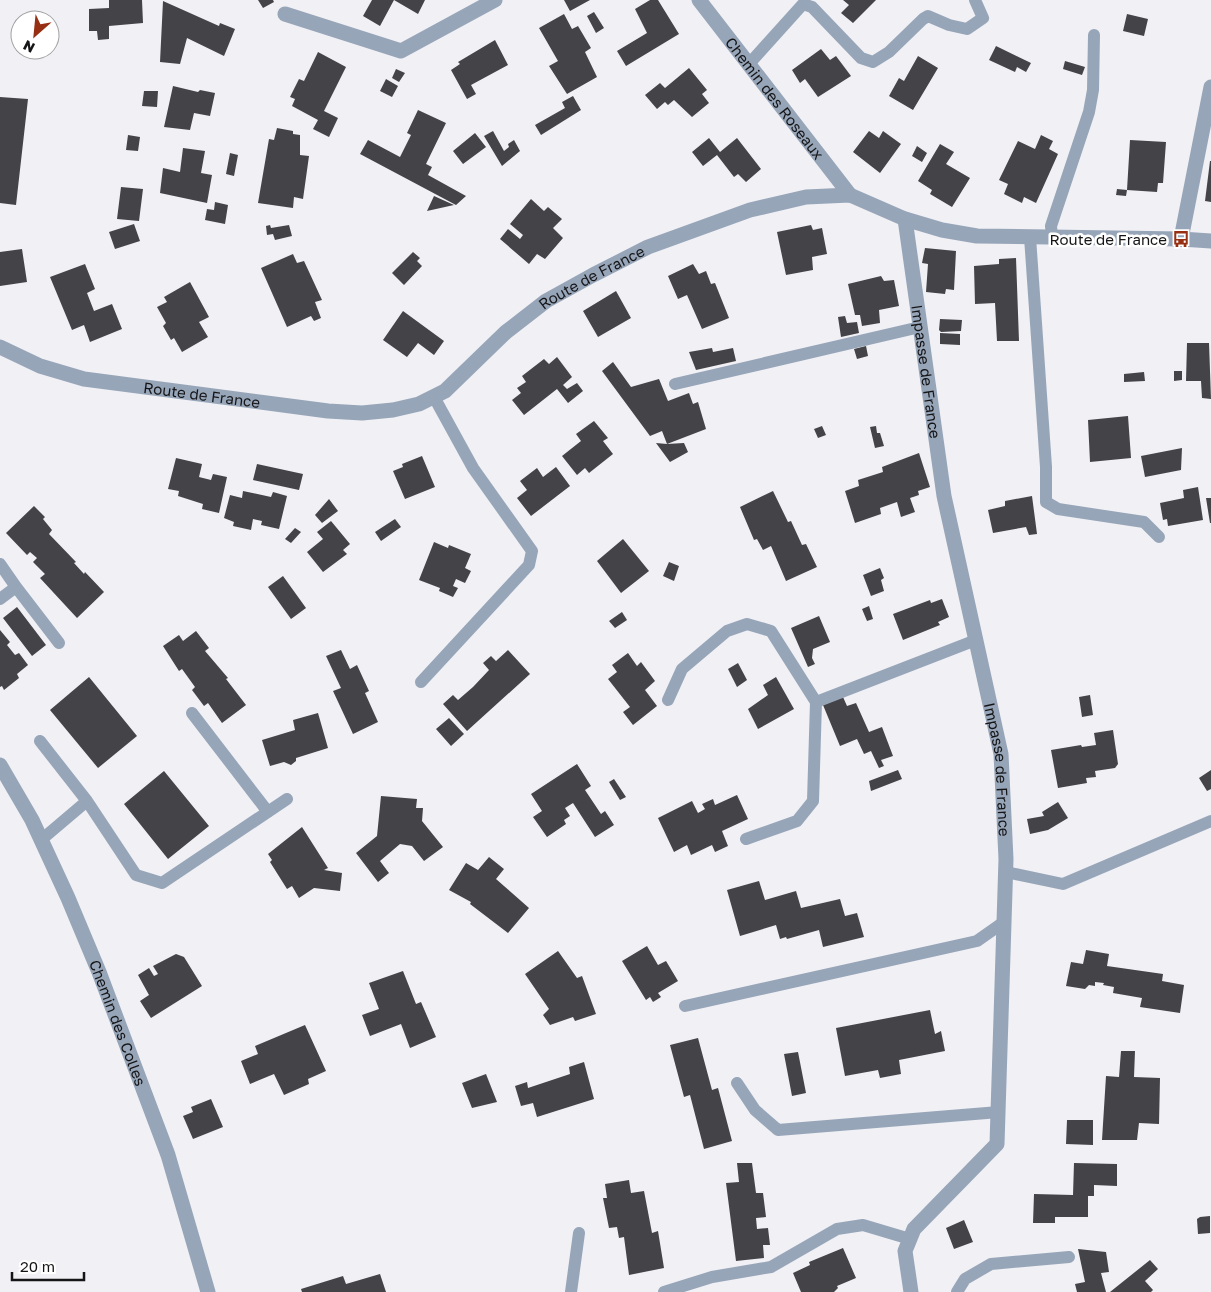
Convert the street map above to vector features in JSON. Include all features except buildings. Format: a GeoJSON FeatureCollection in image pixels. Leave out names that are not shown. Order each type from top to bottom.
{"type":"FeatureCollection","features":[{"type":"Feature","properties":{"kind":"street"},"geometry":{"type":"LineString","coordinates":[[285,14],[402,51],[495,0]]}},
{"type":"Feature","properties":{"kind":"street","name":"Chemin des Roseaux"},"geometry":{"type":"LineString","coordinates":[[699,0],[850,195]]}},
{"type":"Feature","properties":{"kind":"street"},"geometry":{"type":"LineString","coordinates":[[1180,238],[1211,87]]}},
{"type":"Feature","properties":{"kind":"street","name":"Route de France"},"geometry":{"type":"LineString","coordinates":[[0,347],[40,366],[84,379],[328,411],[362,413],[392,410],[419,404],[445,392],[506,332],[546,301],[648,248],[750,210],[806,197],[850,195],[905,219],[942,230],[977,236],[1180,238],[1211,241]]}},
{"type":"Feature","properties":{"kind":"street","name":"Impasse de France"},"geometry":{"type":"LineString","coordinates":[[905,219],[944,496],[1000,754],[1006,872],[997,1144],[914,1229],[905,1251],[911,1292]]}},
{"type":"Feature","properties":{"kind":"street","name":"Chemin des Colles"},"geometry":{"type":"LineString","coordinates":[[0,765],[41,840],[99,972],[168,1155],[208,1292]]}},
{"type":"Feature","properties":{"kind":"lane"},"geometry":{"type":"LineString","coordinates":[[749,64],[802,4],[812,7],[861,58],[874,62],[889,52],[922,19],[928,16],[949,25],[967,29],[983,18],[975,0]]}},
{"type":"Feature","properties":{"kind":"lane"},"geometry":{"type":"LineString","coordinates":[[1052,237],[1051,226],[1089,112],[1093,90],[1094,35]]}},
{"type":"Feature","properties":{"kind":"lane"},"geometry":{"type":"LineString","coordinates":[[1030,237],[1046,467],[1046,502],[1058,509],[1144,522],[1159,537]]}},
{"type":"Feature","properties":{"kind":"lane"},"geometry":{"type":"LineString","coordinates":[[675,384],[920,327]]}},
{"type":"Feature","properties":{"kind":"lane"},"geometry":{"type":"LineString","coordinates":[[422,682],[529,565],[532,551],[473,468],[434,397]]}},
{"type":"Feature","properties":{"kind":"lane"},"geometry":{"type":"LineString","coordinates":[[0,564],[59,643]]}},
{"type":"Feature","properties":{"kind":"lane"},"geometry":{"type":"LineString","coordinates":[[0,599],[16,587]]}},
{"type":"Feature","properties":{"kind":"lane"},"geometry":{"type":"LineString","coordinates":[[668,700],[682,669],[727,632],[747,624],[771,631],[816,702],[813,801],[797,821],[746,839]]}},
{"type":"Feature","properties":{"kind":"lane"},"geometry":{"type":"LineString","coordinates":[[816,702],[976,640]]}},
{"type":"Feature","properties":{"kind":"lane"},"geometry":{"type":"LineString","coordinates":[[192,713],[268,812]]}},
{"type":"Feature","properties":{"kind":"lane"},"geometry":{"type":"LineString","coordinates":[[40,741],[87,801],[136,875],[162,883],[287,798]]}},
{"type":"Feature","properties":{"kind":"lane"},"geometry":{"type":"LineString","coordinates":[[41,840],[87,801]]}},
{"type":"Feature","properties":{"kind":"lane"},"geometry":{"type":"LineString","coordinates":[[1006,872],[1063,884],[1211,821]]}},
{"type":"Feature","properties":{"kind":"lane"},"geometry":{"type":"LineString","coordinates":[[685,1006],[977,942],[1004,922]]}},
{"type":"Feature","properties":{"kind":"lane"},"geometry":{"type":"LineString","coordinates":[[737,1083],[755,1110],[778,1130],[998,1112]]}},
{"type":"Feature","properties":{"kind":"lane"},"geometry":{"type":"LineString","coordinates":[[664,1292],[712,1277],[771,1267],[837,1229],[863,1225],[910,1239]]}},
{"type":"Feature","properties":{"kind":"lane"},"geometry":{"type":"LineString","coordinates":[[571,1292],[579,1233]]}},
{"type":"Feature","properties":{"kind":"lane"},"geometry":{"type":"LineString","coordinates":[[957,1292],[965,1278],[991,1264],[1069,1257]]}},
{"type":"Feature","properties":{"kind":"place","name":"Route de France"},"geometry":{"type":"Point","coordinates":[1181,239]}}]}
